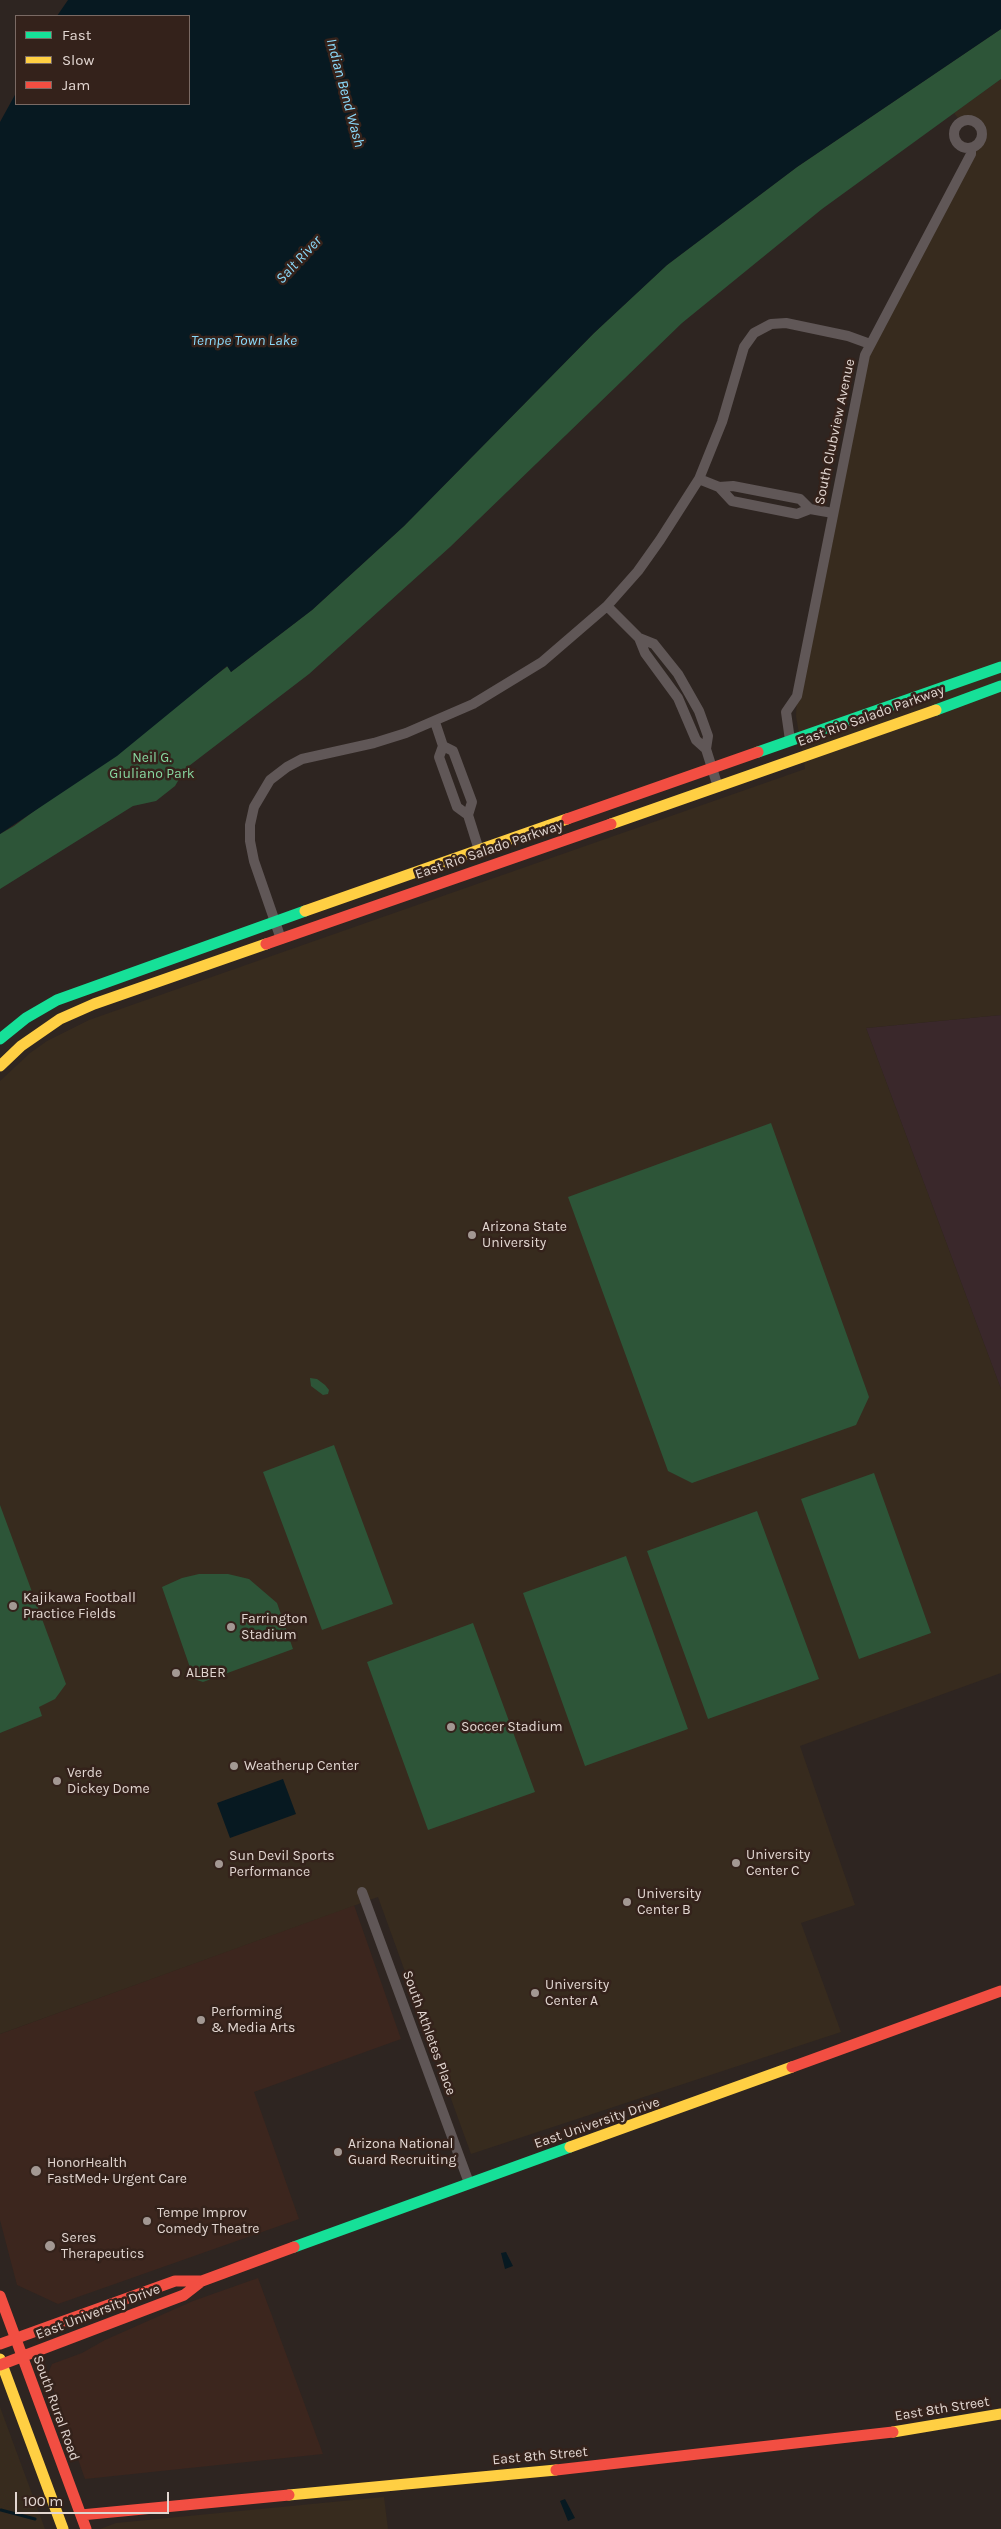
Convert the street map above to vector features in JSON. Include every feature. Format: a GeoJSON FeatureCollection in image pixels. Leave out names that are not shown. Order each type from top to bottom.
{"type":"FeatureCollection","features":[{"type":"Feature","properties":{"kind":"main road","name":"East Rio Salado Parkway"},"geometry":{"type":"LineString","coordinates":[[0,1039],[26,1018],[57,1000],[89,987],[1001,667]]}},
{"type":"Feature","properties":{"kind":"main road","name":"East Rio Salado Parkway"},"geometry":{"type":"LineString","coordinates":[[0,1066],[21,1046],[60,1019],[94,1004],[718,787],[1001,686]]}},
{"type":"Feature","properties":{"kind":"main road","name":"East University Drive"},"geometry":{"type":"LineString","coordinates":[[0,2344],[175,2281],[202,2281],[1001,1992]]}},
{"type":"Feature","properties":{"kind":"main road","name":"East University Drive"},"geometry":{"type":"LineString","coordinates":[[1,2362],[22,2357],[184,2296],[202,2281]]}},
{"type":"Feature","properties":{"kind":"main road","name":"South Rural Road"},"geometry":{"type":"LineString","coordinates":[[0,2296],[86,2529]]}},
{"type":"Feature","properties":{"kind":"main road"},"geometry":{"type":"LineString","coordinates":[[1,2362],[63,2529]]}},
{"type":"Feature","properties":{"kind":"main road","name":"East 8th Street"},"geometry":{"type":"LineString","coordinates":[[81,2516],[584,2467],[904,2431],[1001,2414]]}},
{"type":"Feature","properties":{"kind":"street","name":"South Clubview Avenue"},"geometry":{"type":"LineString","coordinates":[[790,740],[786,712],[797,696],[865,355],[971,154],[971,148]]}},
{"type":"Feature","properties":{"kind":"street"},"geometry":{"type":"LineString","coordinates":[[281,939],[254,861],[250,841],[252,812],[267,784],[280,772],[302,759],[374,743],[435,722],[473,704],[542,662],[607,606],[638,571],[698,479],[722,422],[744,348],[754,333],[771,324],[786,323],[848,336],[870,344]]}},
{"type":"Feature","properties":{"kind":"street"},"geometry":{"type":"LineString","coordinates":[[698,479],[719,488],[732,501],[797,514],[810,509],[833,513]]}},
{"type":"Feature","properties":{"kind":"street"},"geometry":{"type":"LineString","coordinates":[[719,488],[733,486],[800,499],[810,509]]}},
{"type":"Feature","properties":{"kind":"street"},"geometry":{"type":"LineString","coordinates":[[607,606],[639,638],[645,652],[678,698],[696,740],[706,749],[718,787]]}},
{"type":"Feature","properties":{"kind":"street"},"geometry":{"type":"LineString","coordinates":[[435,722],[443,746],[439,757],[457,807],[468,815]]}},
{"type":"Feature","properties":{"kind":"street"},"geometry":{"type":"LineString","coordinates":[[443,746],[454,751],[472,802],[468,815],[479,850]]}},
{"type":"Feature","properties":{"kind":"street","name":"South Athletes Place"},"geometry":{"type":"LineString","coordinates":[[362,1892],[470,2184]]}},
{"type":"Feature","properties":{"kind":"shaded area","name":"Arizona State University"},"geometry":{"type":"Polygon","coordinates":[[[1001,79],[1001,1015],[866,1028],[1001,1389],[1001,1673],[800,1746],[855,1905],[801,1923],[841,2032],[471,2154],[378,1897],[0,2034],[0,1081],[30,1053],[47,1041],[89,1020],[805,769],[796,716],[797,696],[865,355],[971,148],[981,138],[978,125],[970,121],[961,122],[954,113],[1001,79]]]}},
{"type":"Feature","properties":{"kind":"shaded area"},"geometry":{"type":"Polygon","coordinates":[[[1001,1015],[1001,1389],[866,1028],[1001,1015]]]}},
{"type":"Feature","properties":{"kind":"shaded area"},"geometry":{"type":"Polygon","coordinates":[[[354,1905],[401,2039],[254,2092],[299,2219],[58,2304],[17,2285],[0,2220],[0,2034],[354,1905]]]}},
{"type":"Feature","properties":{"kind":"shaded area"},"geometry":{"type":"Polygon","coordinates":[[[258,2278],[323,2454],[85,2479],[48,2374],[52,2364],[82,2353],[105,2340],[193,2301],[258,2278]]]}},
{"type":"Feature","properties":{"kind":"shaded area"},"geometry":{"type":"Polygon","coordinates":[[[0,2407],[45,2529],[0,2529],[0,2407]]]}},
{"type":"Feature","properties":{"kind":"shaded area"},"geometry":{"type":"Polygon","coordinates":[[[384,2497],[388,2529],[100,2529],[116,2523],[384,2497]]]}},
{"type":"Feature","properties":{"kind":"green space","name":"Neil G. Giuliano Park"},"geometry":{"type":"Polygon","coordinates":[[[1001,29],[1001,79],[822,209],[682,323],[450,547],[309,674],[185,769],[175,786],[156,801],[133,806],[0,889],[0,834],[14,826],[228,666],[231,672],[312,610],[404,526],[594,333],[667,265],[797,167],[1001,29]]]}},
{"type":"Feature","properties":{"kind":"green space"},"geometry":{"type":"Polygon","coordinates":[[[771,1123],[869,1397],[856,1425],[692,1483],[668,1471],[568,1197],[771,1123]]]}},
{"type":"Feature","properties":{"kind":"green space"},"geometry":{"type":"Polygon","coordinates":[[[310,1378],[317,1379],[325,1385],[329,1390],[328,1394],[323,1395],[311,1386],[310,1378]]]}},
{"type":"Feature","properties":{"kind":"green space"},"geometry":{"type":"Polygon","coordinates":[[[334,1445],[393,1604],[322,1630],[263,1472],[334,1445]]]}},
{"type":"Feature","properties":{"kind":"green space"},"geometry":{"type":"Polygon","coordinates":[[[874,1473],[931,1633],[859,1659],[801,1499],[874,1473]]]}},
{"type":"Feature","properties":{"kind":"green space"},"geometry":{"type":"Polygon","coordinates":[[[0,1505],[66,1684],[55,1699],[39,1707],[42,1716],[0,1733],[0,1505]]]}},
{"type":"Feature","properties":{"kind":"green space"},"geometry":{"type":"Polygon","coordinates":[[[757,1511],[819,1679],[708,1719],[647,1551],[757,1511]]]}},
{"type":"Feature","properties":{"kind":"green space"},"geometry":{"type":"Polygon","coordinates":[[[626,1556],[688,1729],[585,1766],[523,1593],[626,1556]]]}},
{"type":"Feature","properties":{"kind":"green space","name":"Farrington Stadium"},"geometry":{"type":"Polygon","coordinates":[[[199,1574],[228,1574],[249,1579],[277,1603],[293,1649],[203,1682],[194,1679],[162,1587],[182,1578],[199,1574]]]}},
{"type":"Feature","properties":{"kind":"green space","name":"Soccer Stadium"},"geometry":{"type":"Polygon","coordinates":[[[473,1623],[535,1792],[428,1830],[367,1662],[473,1623]]]}},
{"type":"Feature","properties":{"kind":"water","name":"Tempe Town Lake"},"geometry":{"type":"Polygon","coordinates":[[[68,0],[1001,0],[1001,29],[797,167],[667,265],[594,333],[404,526],[312,610],[231,672],[227,666],[117,756],[0,834],[0,122],[15,95],[15,105],[190,105],[190,15],[58,15],[68,0]]]}},
{"type":"Feature","properties":{"kind":"water"},"geometry":{"type":"Polygon","coordinates":[[[283,1779],[296,1814],[230,1838],[217,1803],[283,1779]]]}},
{"type":"Feature","properties":{"kind":"water"},"geometry":{"type":"Polygon","coordinates":[[[506,2252],[513,2266],[505,2269],[501,2253],[506,2252]]]}},
{"type":"Feature","properties":{"kind":"water"},"geometry":{"type":"Polygon","coordinates":[[[565,2499],[575,2518],[568,2521],[560,2501],[565,2499]]]}},
{"type":"Feature","properties":{"kind":"waterway"},"geometry":{"type":"LineString","coordinates":[[1,2510],[35,2519]]}},
{"type":"Feature","properties":{"kind":"traffic: fast"},"geometry":{"type":"LineString","coordinates":[[758,752],[1001,667]]}},
{"type":"Feature","properties":{"kind":"traffic: fast"},"geometry":{"type":"LineString","coordinates":[[936,710],[1001,686]]}},
{"type":"Feature","properties":{"kind":"traffic: fast"},"geometry":{"type":"LineString","coordinates":[[0,1039],[26,1018],[57,1000],[305,911]]}},
{"type":"Feature","properties":{"kind":"traffic: fast"},"geometry":{"type":"LineString","coordinates":[[294,2247],[570,2147]]}},
{"type":"Feature","properties":{"kind":"traffic: slow"},"geometry":{"type":"LineString","coordinates":[[611,824],[936,710]]}},
{"type":"Feature","properties":{"kind":"traffic: slow"},"geometry":{"type":"LineString","coordinates":[[305,911],[567,819]]}},
{"type":"Feature","properties":{"kind":"traffic: slow"},"geometry":{"type":"LineString","coordinates":[[0,1066],[21,1046],[60,1019],[94,1004],[266,944]]}},
{"type":"Feature","properties":{"kind":"traffic: slow"},"geometry":{"type":"LineString","coordinates":[[570,2147],[792,2067]]}},
{"type":"Feature","properties":{"kind":"traffic: slow"},"geometry":{"type":"LineString","coordinates":[[0,2359],[63,2529]]}},
{"type":"Feature","properties":{"kind":"traffic: slow"},"geometry":{"type":"LineString","coordinates":[[893,2432],[1001,2414]]}},
{"type":"Feature","properties":{"kind":"traffic: slow"},"geometry":{"type":"LineString","coordinates":[[289,2495],[556,2470]]}},
{"type":"Feature","properties":{"kind":"traffic: jam"},"geometry":{"type":"LineString","coordinates":[[567,819],[758,752]]}},
{"type":"Feature","properties":{"kind":"traffic: jam"},"geometry":{"type":"LineString","coordinates":[[266,944],[611,824]]}},
{"type":"Feature","properties":{"kind":"traffic: jam"},"geometry":{"type":"LineString","coordinates":[[792,2067],[1001,1991]]}},
{"type":"Feature","properties":{"kind":"traffic: jam"},"geometry":{"type":"LineString","coordinates":[[0,2365],[184,2295],[202,2281],[294,2247]]}},
{"type":"Feature","properties":{"kind":"traffic: jam"},"geometry":{"type":"LineString","coordinates":[[0,2344],[175,2281],[202,2281]]}},
{"type":"Feature","properties":{"kind":"traffic: jam"},"geometry":{"type":"LineString","coordinates":[[0,2296],[86,2529]]}},
{"type":"Feature","properties":{"kind":"traffic: jam"},"geometry":{"type":"LineString","coordinates":[[556,2470],[893,2432]]}},
{"type":"Feature","properties":{"kind":"traffic: jam"},"geometry":{"type":"LineString","coordinates":[[81,2515],[289,2495]]}},
{"type":"Feature","properties":{"kind":"place","name":"Arizona State University"},"geometry":{"type":"Point","coordinates":[472,1235]}},
{"type":"Feature","properties":{"kind":"place","name":"Kajikawa Football Practice Fields"},"geometry":{"type":"Point","coordinates":[13,1606]}},
{"type":"Feature","properties":{"kind":"place","name":"Farrington Stadium"},"geometry":{"type":"Point","coordinates":[231,1627]}},
{"type":"Feature","properties":{"kind":"place","name":"ALBER"},"geometry":{"type":"Point","coordinates":[176,1673]}},
{"type":"Feature","properties":{"kind":"place","name":"Soccer Stadium"},"geometry":{"type":"Point","coordinates":[451,1727]}},
{"type":"Feature","properties":{"kind":"place","name":"Weatherup Center"},"geometry":{"type":"Point","coordinates":[234,1766]}},
{"type":"Feature","properties":{"kind":"place","name":"Verde Dickey Dome"},"geometry":{"type":"Point","coordinates":[57,1781]}},
{"type":"Feature","properties":{"kind":"place","name":"University Center C"},"geometry":{"type":"Point","coordinates":[736,1863]}},
{"type":"Feature","properties":{"kind":"place","name":"Sun Devil Sports Performance"},"geometry":{"type":"Point","coordinates":[219,1864]}},
{"type":"Feature","properties":{"kind":"place","name":"University Center B"},"geometry":{"type":"Point","coordinates":[627,1902]}},
{"type":"Feature","properties":{"kind":"place","name":"University Center A"},"geometry":{"type":"Point","coordinates":[535,1993]}},
{"type":"Feature","properties":{"kind":"place","name":"Performing & Media Arts"},"geometry":{"type":"Point","coordinates":[201,2020]}},
{"type":"Feature","properties":{"kind":"place","name":"Arizona National Guard Recruiting"},"geometry":{"type":"Point","coordinates":[338,2152]}},
{"type":"Feature","properties":{"kind":"place","name":"HonorHealth FastMed+ Urgent Care"},"geometry":{"type":"Point","coordinates":[36,2171]}},
{"type":"Feature","properties":{"kind":"place","name":"Tempe Improv Comedy Theatre"},"geometry":{"type":"Point","coordinates":[147,2221]}},
{"type":"Feature","properties":{"kind":"place","name":"Seres Therapeutics"},"geometry":{"type":"Point","coordinates":[50,2246]}},
{"type":"Feature","properties":{"kind":"water label","name":"Indian Bend Wash"},"geometry":{"type":"Point","coordinates":[345,93]}},
{"type":"Feature","properties":{"kind":"water label","name":"Salt River"},"geometry":{"type":"Point","coordinates":[299,260]}}]}
